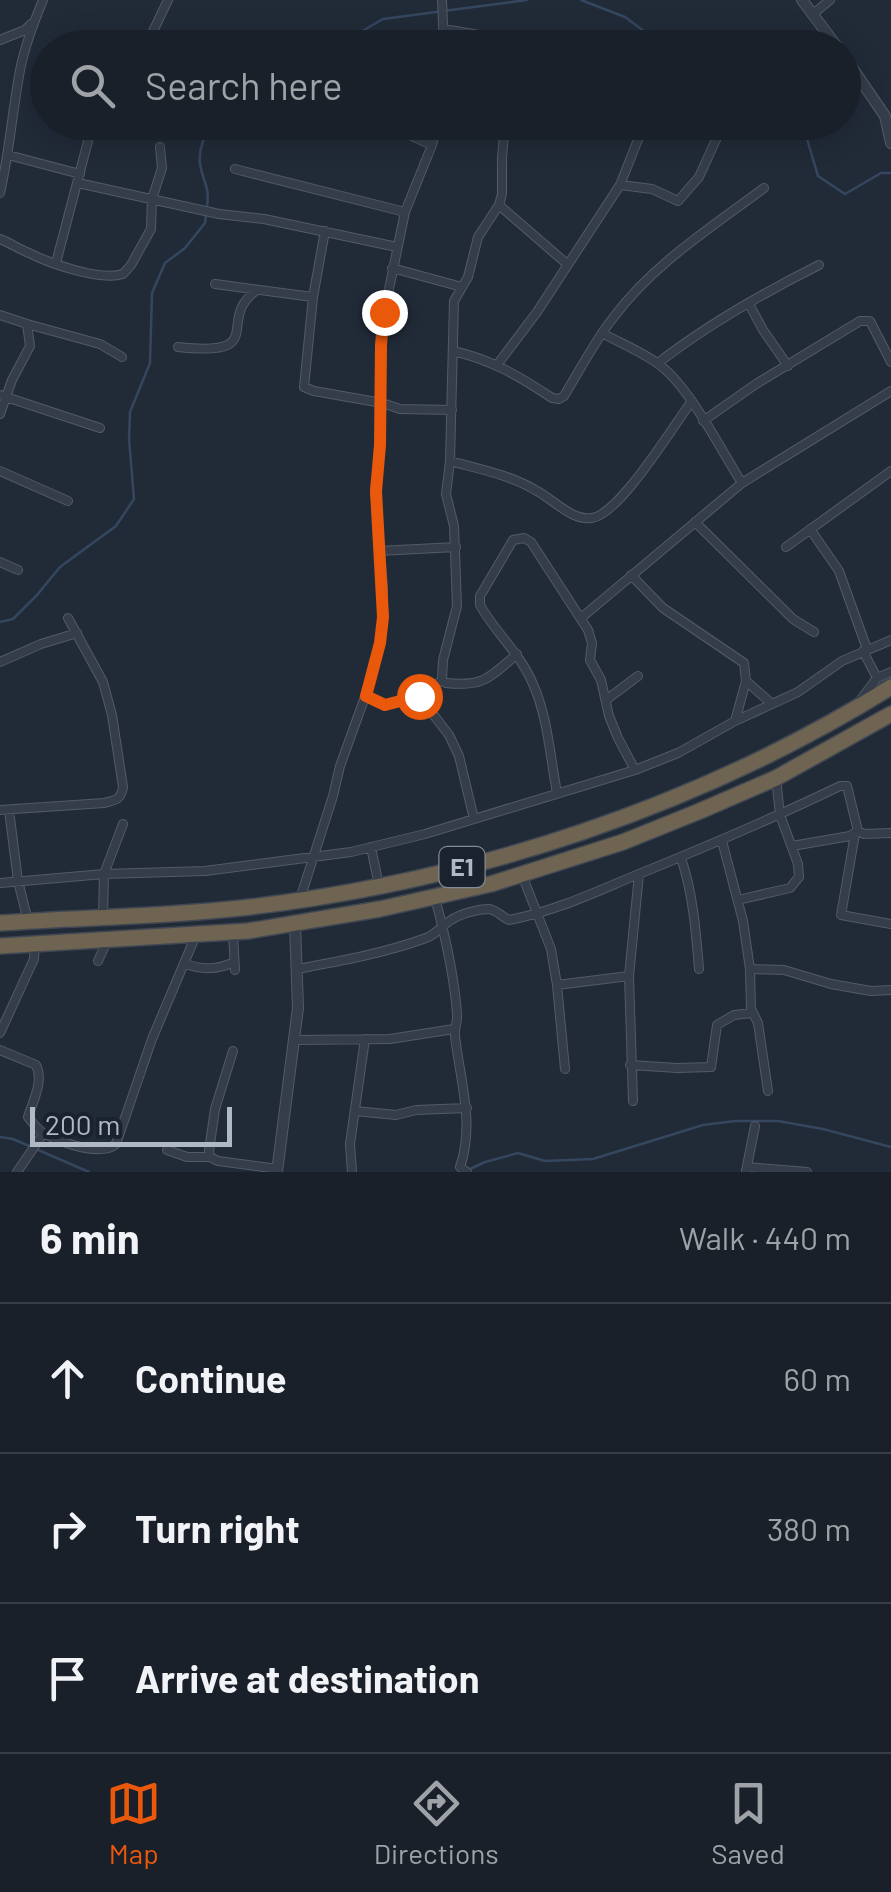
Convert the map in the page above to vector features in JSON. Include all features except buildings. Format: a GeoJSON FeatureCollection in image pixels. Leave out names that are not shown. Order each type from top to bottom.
{"type":"FeatureCollection","features":[{"type":"Feature","properties":{"kind":"highway","name":"E1"},"geometry":{"type":"LineString","coordinates":[[0,924],[300,900],[408,881],[527,850],[648,808],[786,746],[855,710],[884,682]]}},
{"type":"Feature","properties":{"kind":"highway","name":"E1"},"geometry":{"type":"LineString","coordinates":[[0,946],[233,932],[435,898],[623,842],[776,778],[891,714]]}},
{"type":"Feature","properties":{"kind":"street"},"geometry":{"type":"LineString","coordinates":[[32,30],[43,0]]}},
{"type":"Feature","properties":{"kind":"street"},"geometry":{"type":"LineString","coordinates":[[154,30],[168,0]]}},
{"type":"Feature","properties":{"kind":"street"},"geometry":{"type":"LineString","coordinates":[[802,0],[825,30]]}},
{"type":"Feature","properties":{"kind":"street"},"geometry":{"type":"LineString","coordinates":[[813,14],[830,0]]}},
{"type":"Feature","properties":{"kind":"street"},"geometry":{"type":"LineString","coordinates":[[442,1],[444,30]]}},
{"type":"Feature","properties":{"kind":"street"},"geometry":{"type":"LineString","coordinates":[[0,40],[34,22]]}},
{"type":"Feature","properties":{"kind":"street"},"geometry":{"type":"LineString","coordinates":[[444,26],[462,30]]}},
{"type":"Feature","properties":{"kind":"street"},"geometry":{"type":"LineString","coordinates":[[0,193],[19,74],[30,36]]}},
{"type":"Feature","properties":{"kind":"street"},"geometry":{"type":"LineString","coordinates":[[861,78],[888,114],[891,142]]}},
{"type":"Feature","properties":{"kind":"street"},"geometry":{"type":"LineString","coordinates":[[0,132],[12,131]]}},
{"type":"Feature","properties":{"kind":"street"},"geometry":{"type":"LineString","coordinates":[[56,263],[88,140]]}},
{"type":"Feature","properties":{"kind":"street"},"geometry":{"type":"LineString","coordinates":[[421,140],[432,145]]}},
{"type":"Feature","properties":{"kind":"street"},"geometry":{"type":"LineString","coordinates":[[300,900],[380,643],[383,617],[376,491],[381,345],[405,212],[433,140]]}},
{"type":"Feature","properties":{"kind":"street"},"geometry":{"type":"LineString","coordinates":[[504,140],[499,204],[478,236],[468,277],[454,301],[446,494],[456,547],[456,606],[442,660],[442,680],[446,684],[476,684],[516,654]]}},
{"type":"Feature","properties":{"kind":"street"},"geometry":{"type":"LineString","coordinates":[[497,364],[537,312],[620,185],[638,140]]}},
{"type":"Feature","properties":{"kind":"street"},"geometry":{"type":"LineString","coordinates":[[620,185],[652,189],[678,201],[699,177],[716,140]]}},
{"type":"Feature","properties":{"kind":"street"},"geometry":{"type":"LineString","coordinates":[[0,239],[29,254],[91,274],[123,274],[151,230],[152,200],[162,168],[160,147]]}},
{"type":"Feature","properties":{"kind":"street"},"geometry":{"type":"LineString","coordinates":[[8,155],[152,200],[397,247]]}},
{"type":"Feature","properties":{"kind":"street"},"geometry":{"type":"LineString","coordinates":[[235,168],[405,212]]}},
{"type":"Feature","properties":{"kind":"street"},"geometry":{"type":"LineString","coordinates":[[453,351],[497,364],[559,399],[615,314],[647,280],[764,188]]}},
{"type":"Feature","properties":{"kind":"street"},"geometry":{"type":"LineString","coordinates":[[499,204],[567,264]]}},
{"type":"Feature","properties":{"kind":"street"},"geometry":{"type":"LineString","coordinates":[[325,231],[313,297],[304,387],[400,409],[452,410]]}},
{"type":"Feature","properties":{"kind":"street"},"geometry":{"type":"LineString","coordinates":[[658,364],[749,304],[819,266]]}},
{"type":"Feature","properties":{"kind":"street"},"geometry":{"type":"LineString","coordinates":[[392,268],[462,287]]}},
{"type":"Feature","properties":{"kind":"street"},"geometry":{"type":"LineString","coordinates":[[215,284],[313,297]]}},
{"type":"Feature","properties":{"kind":"street"},"geometry":{"type":"LineString","coordinates":[[178,347],[208,350],[229,346],[235,339],[244,302],[257,290]]}},
{"type":"Feature","properties":{"kind":"street"},"geometry":{"type":"LineString","coordinates":[[749,304],[788,366]]}},
{"type":"Feature","properties":{"kind":"street"},"geometry":{"type":"LineString","coordinates":[[0,315],[100,344],[122,357]]}},
{"type":"Feature","properties":{"kind":"street"},"geometry":{"type":"LineString","coordinates":[[703,421],[863,320],[870,321],[891,362]]}},
{"type":"Feature","properties":{"kind":"street"},"geometry":{"type":"LineString","coordinates":[[0,414],[2,396],[30,346],[27,324]]}},
{"type":"Feature","properties":{"kind":"street"},"geometry":{"type":"LineString","coordinates":[[602,333],[658,364],[692,401],[742,483]]}},
{"type":"Feature","properties":{"kind":"street"},"geometry":{"type":"LineString","coordinates":[[581,618],[742,483],[891,390]]}},
{"type":"Feature","properties":{"kind":"street"},"geometry":{"type":"LineString","coordinates":[[2,396],[100,428]]}},
{"type":"Feature","properties":{"kind":"street"},"geometry":{"type":"LineString","coordinates":[[450,461],[520,482],[567,512],[596,518],[615,504],[637,478],[692,401]]}},
{"type":"Feature","properties":{"kind":"street"},"geometry":{"type":"LineString","coordinates":[[0,471],[68,501]]}},
{"type":"Feature","properties":{"kind":"street"},"geometry":{"type":"LineString","coordinates":[[786,547],[891,471]]}},
{"type":"Feature","properties":{"kind":"street"},"geometry":{"type":"LineString","coordinates":[[695,522],[793,619],[814,632]]}},
{"type":"Feature","properties":{"kind":"street"},"geometry":{"type":"LineString","coordinates":[[810,530],[838,571],[865,650],[884,682],[891,672]]}},
{"type":"Feature","properties":{"kind":"street"},"geometry":{"type":"LineString","coordinates":[[557,793],[546,721],[534,684],[482,609],[480,596],[513,540],[524,538],[532,542],[581,618],[592,643],[590,660],[618,738],[635,770]]}},
{"type":"Feature","properties":{"kind":"street"},"geometry":{"type":"LineString","coordinates":[[379,551],[456,547]]}},
{"type":"Feature","properties":{"kind":"street"},"geometry":{"type":"LineString","coordinates":[[0,562],[18,570]]}},
{"type":"Feature","properties":{"kind":"street"},"geometry":{"type":"LineString","coordinates":[[631,574],[663,608],[744,663],[746,680],[735,721]]}},
{"type":"Feature","properties":{"kind":"street"},"geometry":{"type":"LineString","coordinates":[[456,606],[481,603]]}},
{"type":"Feature","properties":{"kind":"street"},"geometry":{"type":"LineString","coordinates":[[28,921],[4,810],[104,804],[122,795],[107,698],[68,618]]}},
{"type":"Feature","properties":{"kind":"street"},"geometry":{"type":"LineString","coordinates":[[0,662],[77,633]]}},
{"type":"Feature","properties":{"kind":"street"},"geometry":{"type":"LineString","coordinates":[[0,883],[205,871],[312,858],[371,847],[474,819],[635,770],[678,752],[798,692],[842,661],[891,640]]}},
{"type":"Feature","properties":{"kind":"street"},"geometry":{"type":"LineString","coordinates":[[606,700],[638,676]]}},
{"type":"Feature","properties":{"kind":"street"},"geometry":{"type":"LineString","coordinates":[[366,696],[385,705],[419,696],[442,680]]}},
{"type":"Feature","properties":{"kind":"street"},"geometry":{"type":"LineString","coordinates":[[746,680],[771,703]]}},
{"type":"Feature","properties":{"kind":"street"},"geometry":{"type":"LineString","coordinates":[[419,696],[460,756],[474,819]]}},
{"type":"Feature","properties":{"kind":"street"},"geometry":{"type":"LineString","coordinates":[[738,900],[790,888],[799,877],[780,816],[776,778]]}},
{"type":"Feature","properties":{"kind":"street"},"geometry":{"type":"LineString","coordinates":[[297,969],[371,954],[432,936],[464,914],[490,909],[509,920],[538,914],[722,841],[840,786],[847,786],[856,833],[841,916],[891,924]]}},
{"type":"Feature","properties":{"kind":"street"},"geometry":{"type":"LineString","coordinates":[[103,917],[104,874],[124,824]]}},
{"type":"Feature","properties":{"kind":"street"},"geometry":{"type":"LineString","coordinates":[[792,846],[856,833],[891,834]]}},
{"type":"Feature","properties":{"kind":"street"},"geometry":{"type":"LineString","coordinates":[[722,841],[738,900],[750,969],[752,1013],[758,1024],[768,1090]]}},
{"type":"Feature","properties":{"kind":"street"},"geometry":{"type":"LineString","coordinates":[[371,847],[379,886]]}},
{"type":"Feature","properties":{"kind":"street"},"geometry":{"type":"LineString","coordinates":[[681,858],[696,928],[699,969]]}},
{"type":"Feature","properties":{"kind":"street"},"geometry":{"type":"LineString","coordinates":[[632,1102],[629,976],[639,874]]}},
{"type":"Feature","properties":{"kind":"street"},"geometry":{"type":"LineString","coordinates":[[522,875],[551,949],[566,1070]]}},
{"type":"Feature","properties":{"kind":"street"},"geometry":{"type":"LineString","coordinates":[[435,898],[444,927],[457,1014],[454,1029],[468,1108],[460,1168],[467,1172]]}},
{"type":"Feature","properties":{"kind":"street"},"geometry":{"type":"LineString","coordinates":[[167,1150],[278,1171],[294,1040],[295,924]]}},
{"type":"Feature","properties":{"kind":"street"},"geometry":{"type":"LineString","coordinates":[[184,963],[194,968],[234,966],[233,932]]}},
{"type":"Feature","properties":{"kind":"street"},"geometry":{"type":"LineString","coordinates":[[0,1050],[36,1065],[40,1072],[28,1117],[39,1138],[89,1149],[113,1148],[152,1038],[196,935]]}},
{"type":"Feature","properties":{"kind":"street"},"geometry":{"type":"LineString","coordinates":[[98,961],[108,940]]}},
{"type":"Feature","properties":{"kind":"street"},"geometry":{"type":"LineString","coordinates":[[0,1033],[34,959],[35,943]]}},
{"type":"Feature","properties":{"kind":"street"},"geometry":{"type":"LineString","coordinates":[[750,969],[784,970],[831,984],[891,990]]}},
{"type":"Feature","properties":{"kind":"street"},"geometry":{"type":"LineString","coordinates":[[558,985],[629,976]]}},
{"type":"Feature","properties":{"kind":"street"},"geometry":{"type":"LineString","coordinates":[[630,1065],[711,1066],[716,1025],[752,1013]]}},
{"type":"Feature","properties":{"kind":"street"},"geometry":{"type":"LineString","coordinates":[[294,1040],[390,1039],[454,1029]]}},
{"type":"Feature","properties":{"kind":"street"},"geometry":{"type":"LineString","coordinates":[[352,1172],[350,1144],[365,1039]]}},
{"type":"Feature","properties":{"kind":"street"},"geometry":{"type":"LineString","coordinates":[[210,1157],[215,1110],[233,1051]]}},
{"type":"Feature","properties":{"kind":"street"},"geometry":{"type":"LineString","coordinates":[[356,1111],[396,1115],[416,1110],[468,1108]]}},
{"type":"Feature","properties":{"kind":"street"},"geometry":{"type":"LineString","coordinates":[[755,1126],[746,1170],[807,1172]]}},
{"type":"Feature","properties":{"kind":"street"},"geometry":{"type":"LineString","coordinates":[[17,1172],[39,1138]]}},
{"type":"Feature","properties":{"kind":"waterway"},"geometry":{"type":"LineString","coordinates":[[364,30],[383,19],[527,0]]}},
{"type":"Feature","properties":{"kind":"waterway"},"geometry":{"type":"LineString","coordinates":[[581,0],[625,17],[643,30]]}},
{"type":"Feature","properties":{"kind":"waterway"},"geometry":{"type":"LineString","coordinates":[[204,140],[200,158],[207,207]]}},
{"type":"Feature","properties":{"kind":"waterway"},"geometry":{"type":"LineString","coordinates":[[807,140],[818,176],[845,194],[881,173],[891,173]]}},
{"type":"Feature","properties":{"kind":"waterway"},"geometry":{"type":"LineString","coordinates":[[0,622],[13,619],[60,567],[116,526],[134,499],[130,412],[150,363],[152,293],[165,263],[185,248],[205,223],[206,215]]}},
{"type":"Feature","properties":{"kind":"waterway"},"geometry":{"type":"LineString","coordinates":[[470,1169],[518,1153],[545,1161],[593,1159],[703,1125],[735,1121],[778,1121],[891,1147]]}},
{"type":"Feature","properties":{"kind":"waterway"},"geometry":{"type":"LineString","coordinates":[[0,1137],[89,1172]]}},
{"type":"Feature","properties":{"kind":"route"},"geometry":{"type":"LineString","coordinates":[[384,312],[376,491],[383,617],[366,696],[385,705],[419,696]]}}]}
